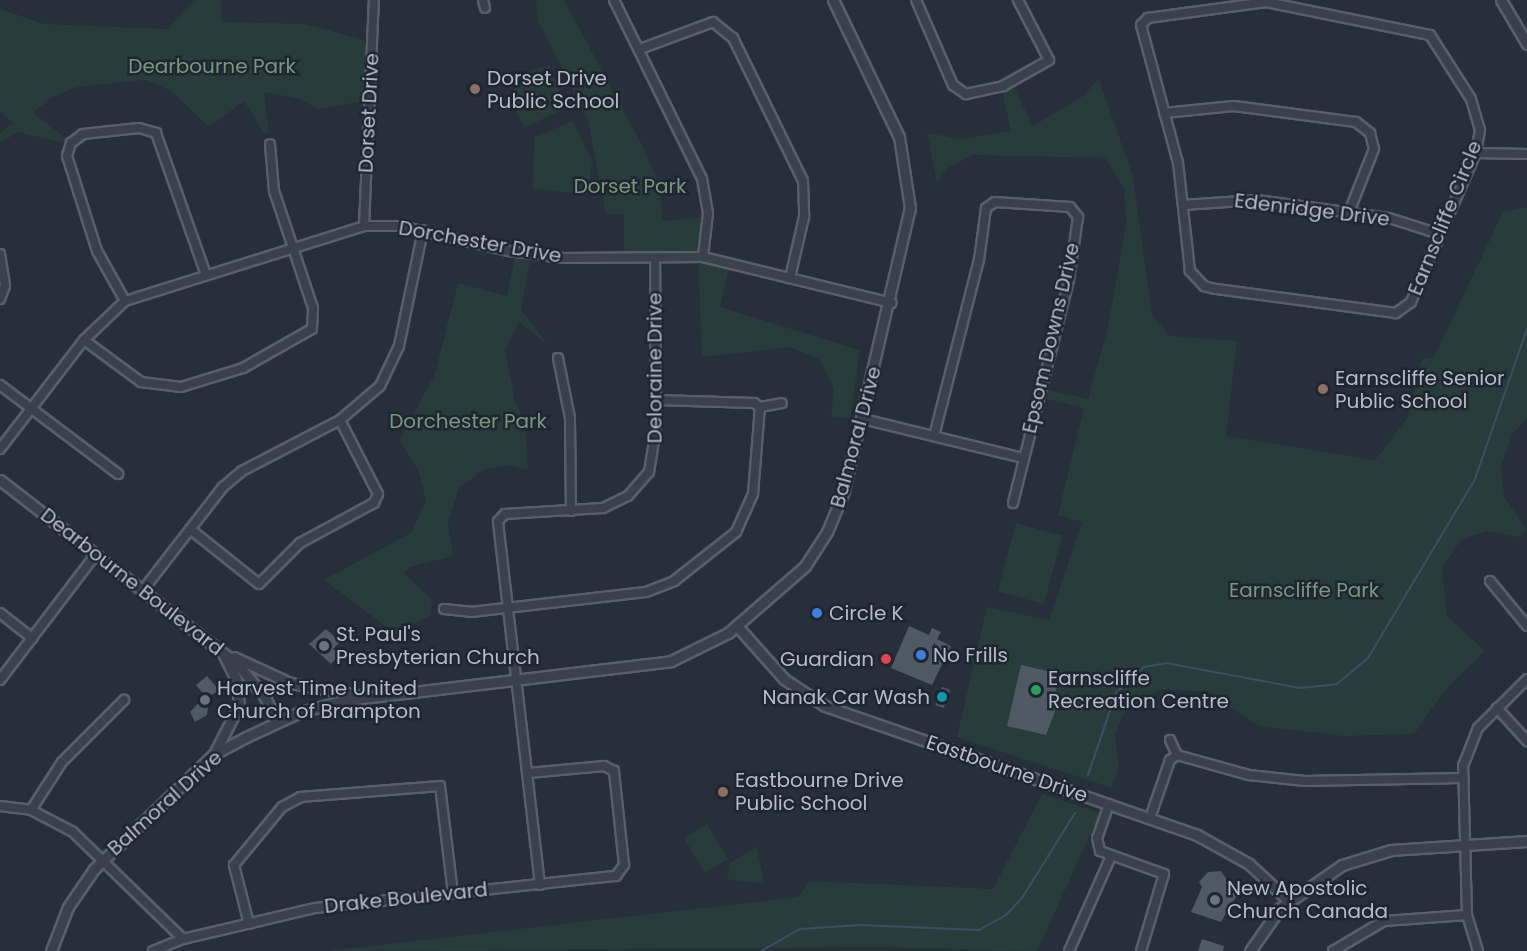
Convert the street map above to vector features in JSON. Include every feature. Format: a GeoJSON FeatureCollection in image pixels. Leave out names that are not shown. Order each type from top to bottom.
{"type":"FeatureCollection","features":[{"type":"Feature","properties":{"kind":"street","name":"Dorset Drive"},"geometry":{"type":"LineString","coordinates":[[364,226],[374,0]]}},
{"type":"Feature","properties":{"kind":"street"},"geometry":{"type":"LineString","coordinates":[[614,0],[689,145],[707,194],[704,257]]}},
{"type":"Feature","properties":{"kind":"street","name":"Balmoral Drive"},"geometry":{"type":"LineString","coordinates":[[51,951],[68,907],[104,859],[214,754],[276,722],[327,705],[371,697],[671,661],[737,626],[788,583],[827,532],[844,491],[891,303],[910,208],[905,157],[833,0]]}},
{"type":"Feature","properties":{"kind":"street"},"geometry":{"type":"LineString","coordinates":[[915,0],[953,85],[966,94],[1003,86],[1049,60],[1018,0]]}},
{"type":"Feature","properties":{"kind":"street"},"geometry":{"type":"LineString","coordinates":[[1501,0],[1527,44]]}},
{"type":"Feature","properties":{"kind":"street","name":"Earnscliffe Circle"},"geometry":{"type":"LineString","coordinates":[[1266,1],[1430,35],[1474,105],[1480,130],[1476,153],[1411,302],[1405,309],[1386,314],[1204,286],[1190,271],[1178,163],[1144,50],[1143,21],[1266,1]]}},
{"type":"Feature","properties":{"kind":"street"},"geometry":{"type":"LineString","coordinates":[[640,49],[713,22],[733,38],[803,181],[804,217],[790,278]]}},
{"type":"Feature","properties":{"kind":"street"},"geometry":{"type":"LineString","coordinates":[[1164,113],[1234,106],[1356,122],[1370,133],[1374,149],[1349,212]]}},
{"type":"Feature","properties":{"kind":"street"},"geometry":{"type":"LineString","coordinates":[[125,301],[97,251],[67,156],[71,143],[83,134],[140,128],[156,133],[206,275]]}},
{"type":"Feature","properties":{"kind":"street"},"geometry":{"type":"LineString","coordinates":[[84,340],[141,382],[156,387],[195,385],[243,368],[312,328],[313,308],[274,191],[270,144]]}},
{"type":"Feature","properties":{"kind":"street"},"geometry":{"type":"LineString","coordinates":[[1476,153],[1527,154]]}},
{"type":"Feature","properties":{"kind":"street","name":"Edenridge Drive"},"geometry":{"type":"LineString","coordinates":[[1183,205],[1257,200],[1403,220],[1439,234]]}},
{"type":"Feature","properties":{"kind":"street","name":"Epsom Downs Drive"},"geometry":{"type":"LineString","coordinates":[[934,436],[979,260],[986,208],[995,202],[1064,205],[1076,211],[1078,217],[1069,280],[1013,503]]}},
{"type":"Feature","properties":{"kind":"street","name":"Dorchester Drive"},"geometry":{"type":"LineString","coordinates":[[0,449],[84,340],[125,301],[293,246],[364,226],[423,230],[534,255],[704,257],[891,303]]}},
{"type":"Feature","properties":{"kind":"street"},"geometry":{"type":"LineString","coordinates":[[142,590],[190,529],[242,471],[340,420],[370,397],[387,374],[399,346],[423,230]]}},
{"type":"Feature","properties":{"kind":"street"},"geometry":{"type":"LineString","coordinates":[[0,254],[5,286],[0,299]]}},
{"type":"Feature","properties":{"kind":"street","name":"Deloraine Drive"},"geometry":{"type":"LineString","coordinates":[[517,681],[500,518],[615,504],[640,484],[653,463],[657,400],[656,258]]}},
{"type":"Feature","properties":{"kind":"street"},"geometry":{"type":"LineString","coordinates":[[558,358],[565,375],[570,418],[571,511]]}},
{"type":"Feature","properties":{"kind":"street"},"geometry":{"type":"LineString","coordinates":[[0,385],[118,474]]}},
{"type":"Feature","properties":{"kind":"street"},"geometry":{"type":"LineString","coordinates":[[657,400],[754,403],[760,407],[782,403]]}},
{"type":"Feature","properties":{"kind":"street"},"geometry":{"type":"LineString","coordinates":[[444,609],[511,608],[646,592],[674,581],[723,543],[745,519],[751,503],[760,407]]}},
{"type":"Feature","properties":{"kind":"street"},"geometry":{"type":"LineString","coordinates":[[862,419],[1023,458]]}},
{"type":"Feature","properties":{"kind":"street"},"geometry":{"type":"LineString","coordinates":[[190,529],[259,584],[300,543],[374,504],[378,495],[340,420]]}},
{"type":"Feature","properties":{"kind":"street","name":"Dearbourne Boulevard"},"geometry":{"type":"LineString","coordinates":[[0,480],[221,651],[260,688],[276,722]]}},
{"type":"Feature","properties":{"kind":"street"},"geometry":{"type":"LineString","coordinates":[[0,680],[96,554]]}},
{"type":"Feature","properties":{"kind":"street"},"geometry":{"type":"LineString","coordinates":[[1490,581],[1527,626]]}},
{"type":"Feature","properties":{"kind":"street"},"geometry":{"type":"LineString","coordinates":[[0,613],[32,638]]}},
{"type":"Feature","properties":{"kind":"street","name":"Eastbourne Drive"},"geometry":{"type":"LineString","coordinates":[[737,626],[784,679],[825,706],[1150,818],[1228,849],[1288,900]]}},
{"type":"Feature","properties":{"kind":"street"},"geometry":{"type":"LineString","coordinates":[[221,651],[290,684],[371,697]]}},
{"type":"Feature","properties":{"kind":"street"},"geometry":{"type":"LineString","coordinates":[[214,754],[239,705],[236,679],[221,651]]}},
{"type":"Feature","properties":{"kind":"street"},"geometry":{"type":"LineString","coordinates":[[1478,951],[1469,933],[1467,915],[1461,778],[1468,747],[1497,708],[1527,679]]}},
{"type":"Feature","properties":{"kind":"street"},"geometry":{"type":"LineString","coordinates":[[517,681],[540,885]]}},
{"type":"Feature","properties":{"kind":"street"},"geometry":{"type":"LineString","coordinates":[[31,810],[62,762],[124,700]]}},
{"type":"Feature","properties":{"kind":"street"},"geometry":{"type":"LineString","coordinates":[[1497,708],[1527,741]]}},
{"type":"Feature","properties":{"kind":"street"},"geometry":{"type":"LineString","coordinates":[[1170,740],[1177,755],[1249,775],[1305,781],[1461,778]]}},
{"type":"Feature","properties":{"kind":"street"},"geometry":{"type":"LineString","coordinates":[[1150,818],[1170,760],[1177,755]]}},
{"type":"Feature","properties":{"kind":"street","name":"Drake Boulevard"},"geometry":{"type":"LineString","coordinates":[[153,951],[183,939],[315,908],[615,876],[621,871],[616,777],[610,767],[528,773]]}},
{"type":"Feature","properties":{"kind":"street"},"geometry":{"type":"LineString","coordinates":[[249,924],[234,865],[282,807],[301,797],[440,786],[453,893]]}},
{"type":"Feature","properties":{"kind":"street"},"geometry":{"type":"LineString","coordinates":[[1109,804],[1096,844],[1111,856],[1164,874],[1141,951]]}},
{"type":"Feature","properties":{"kind":"street"},"geometry":{"type":"LineString","coordinates":[[0,806],[31,810],[73,832],[104,859],[183,939]]}},
{"type":"Feature","properties":{"kind":"street"},"geometry":{"type":"LineString","coordinates":[[1250,951],[1288,900],[1323,874],[1366,855],[1527,841]]}},
{"type":"Feature","properties":{"kind":"street"},"geometry":{"type":"LineString","coordinates":[[1069,951],[1111,856]]}},
{"type":"Feature","properties":{"kind":"street"},"geometry":{"type":"LineString","coordinates":[[1333,951],[1384,921],[1467,915]]}},
{"type":"Feature","properties":{"kind":"green space","name":"Dearbourne Park"},"geometry":{"type":"Polygon","coordinates":[[[197,0],[221,0],[222,22],[305,24],[365,40],[364,101],[318,109],[300,99],[264,92],[269,133],[264,133],[244,101],[209,127],[171,91],[146,80],[77,87],[52,97],[33,113],[67,139],[64,143],[18,132],[0,143],[0,133],[14,123],[0,112],[0,9],[44,24],[167,29],[197,0]]]}},
{"type":"Feature","properties":{"kind":"green space","name":"Dorset Park"},"geometry":{"type":"Polygon","coordinates":[[[536,0],[564,0],[642,145],[658,181],[663,221],[703,217],[697,251],[624,252],[624,214],[606,214],[588,121],[538,21],[536,0]]]}},
{"type":"Feature","properties":{"kind":"green space"},"geometry":{"type":"Polygon","coordinates":[[[549,65],[567,108],[525,127],[514,109],[515,88],[529,71],[549,65]]]}},
{"type":"Feature","properties":{"kind":"green space","name":"Earnscliffe Park"},"geometry":{"type":"Polygon","coordinates":[[[1099,79],[1133,177],[1152,315],[1170,336],[1237,341],[1226,436],[1375,460],[1408,417],[1422,359],[1434,357],[1503,212],[1527,207],[1527,418],[1513,433],[1501,466],[1504,497],[1527,530],[1520,537],[1486,531],[1461,540],[1442,568],[1447,616],[1485,651],[1444,691],[1414,734],[1343,736],[1259,726],[1207,692],[1163,689],[1142,699],[1123,715],[1115,736],[1119,766],[1112,788],[957,737],[987,607],[1049,620],[1082,522],[1058,515],[1084,408],[1047,399],[1048,390],[1088,399],[1108,327],[1126,223],[1124,188],[1105,158],[972,155],[946,169],[937,184],[927,133],[961,139],[1011,131],[1002,91],[1014,88],[1033,126],[1083,96],[1099,79]]]}},
{"type":"Feature","properties":{"kind":"green space"},"geometry":{"type":"Polygon","coordinates":[[[573,121],[592,161],[588,194],[533,189],[534,137],[573,121]]]}},
{"type":"Feature","properties":{"kind":"green space","name":"Dorchester Park"},"geometry":{"type":"Polygon","coordinates":[[[515,257],[530,261],[521,310],[548,345],[519,322],[505,350],[515,401],[525,421],[528,470],[509,465],[483,470],[459,488],[448,523],[453,556],[410,567],[404,573],[432,600],[431,615],[396,634],[324,580],[412,532],[426,500],[418,470],[400,440],[435,374],[458,283],[507,296],[515,257]]]}},
{"type":"Feature","properties":{"kind":"green space"},"geometry":{"type":"Polygon","coordinates":[[[698,261],[729,267],[720,307],[860,350],[850,418],[831,417],[834,388],[819,359],[790,347],[702,357],[698,261]]]}},
{"type":"Feature","properties":{"kind":"green space"},"geometry":{"type":"Polygon","coordinates":[[[1016,523],[1062,535],[1044,604],[998,592],[1016,523]]]}},
{"type":"Feature","properties":{"kind":"green space"},"geometry":{"type":"Polygon","coordinates":[[[1042,794],[1100,813],[1037,951],[881,947],[328,951],[798,897],[810,881],[993,889],[1042,794]]]}},
{"type":"Feature","properties":{"kind":"green space"},"geometry":{"type":"Polygon","coordinates":[[[707,824],[728,859],[705,873],[684,838],[707,824]]]}},
{"type":"Feature","properties":{"kind":"green space"},"geometry":{"type":"Polygon","coordinates":[[[757,846],[764,884],[727,879],[730,863],[757,846]]]}},
{"type":"Feature","properties":{"kind":"building","name":"No Frills"},"geometry":{"type":"Polygon","coordinates":[[[909,626],[929,635],[932,628],[941,632],[937,639],[951,646],[932,685],[891,668],[909,626]]]}},
{"type":"Feature","properties":{"kind":"building","name":"St. Paul's Presbyterian Church"},"geometry":{"type":"Polygon","coordinates":[[[326,629],[340,642],[333,649],[340,654],[331,664],[309,644],[326,629]]]}},
{"type":"Feature","properties":{"kind":"building","name":"Earnscliffe Recreation Centre"},"geometry":{"type":"Polygon","coordinates":[[[1021,665],[1060,674],[1052,705],[1057,706],[1046,735],[1007,726],[1021,665]]]}},
{"type":"Feature","properties":{"kind":"building","name":"Harvest Time United Church of Brampton"},"geometry":{"type":"Polygon","coordinates":[[[207,676],[219,690],[209,697],[207,715],[195,722],[190,712],[205,696],[196,685],[207,676]]]}},
{"type":"Feature","properties":{"kind":"building","name":"Nanak Car Wash"},"geometry":{"type":"Polygon","coordinates":[[[942,687],[950,690],[944,708],[935,705],[942,687]]]}},
{"type":"Feature","properties":{"kind":"building","name":"New Apostolic Church Canada"},"geometry":{"type":"Polygon","coordinates":[[[1221,871],[1237,895],[1221,922],[1191,912],[1202,887],[1199,882],[1208,872],[1221,871]]]}},
{"type":"Feature","properties":{"kind":"building"},"geometry":{"type":"Polygon","coordinates":[[[1202,939],[1224,946],[1223,951],[1198,951],[1202,939]]]}},
{"type":"Feature","properties":{"kind":"waterway"},"geometry":{"type":"LineString","coordinates":[[1088,775],[1116,693],[1144,667],[1166,663],[1300,688],[1337,684],[1368,658],[1475,479],[1527,329]]}},
{"type":"Feature","properties":{"kind":"waterway"},"geometry":{"type":"LineString","coordinates":[[761,951],[800,929],[860,925],[979,930],[1006,915],[1022,898],[1075,813]]}},
{"type":"Feature","properties":{"kind":"place","name":"Dorset Drive Public School"},"geometry":{"type":"Point","coordinates":[475,89]}},
{"type":"Feature","properties":{"kind":"place","name":"Earnscliffe Senior Public School"},"geometry":{"type":"Point","coordinates":[1323,389]}},
{"type":"Feature","properties":{"kind":"place","name":"Circle K"},"geometry":{"type":"Point","coordinates":[817,613]}},
{"type":"Feature","properties":{"kind":"place","name":"St. Paul's Presbyterian Church"},"geometry":{"type":"Point","coordinates":[324,646]}},
{"type":"Feature","properties":{"kind":"place","name":"No Frills"},"geometry":{"type":"Point","coordinates":[921,655]}},
{"type":"Feature","properties":{"kind":"place","name":"Guardian"},"geometry":{"type":"Point","coordinates":[886,659]}},
{"type":"Feature","properties":{"kind":"place","name":"Earnscliffe Recreation Centre"},"geometry":{"type":"Point","coordinates":[1036,690]}},
{"type":"Feature","properties":{"kind":"place","name":"Nanak Car Wash"},"geometry":{"type":"Point","coordinates":[942,697]}},
{"type":"Feature","properties":{"kind":"place","name":"Harvest Time United Church of Brampton"},"geometry":{"type":"Point","coordinates":[205,700]}},
{"type":"Feature","properties":{"kind":"place","name":"Eastbourne Drive Public School"},"geometry":{"type":"Point","coordinates":[723,792]}},
{"type":"Feature","properties":{"kind":"place","name":"New Apostolic Church Canada"},"geometry":{"type":"Point","coordinates":[1215,900]}}]}
